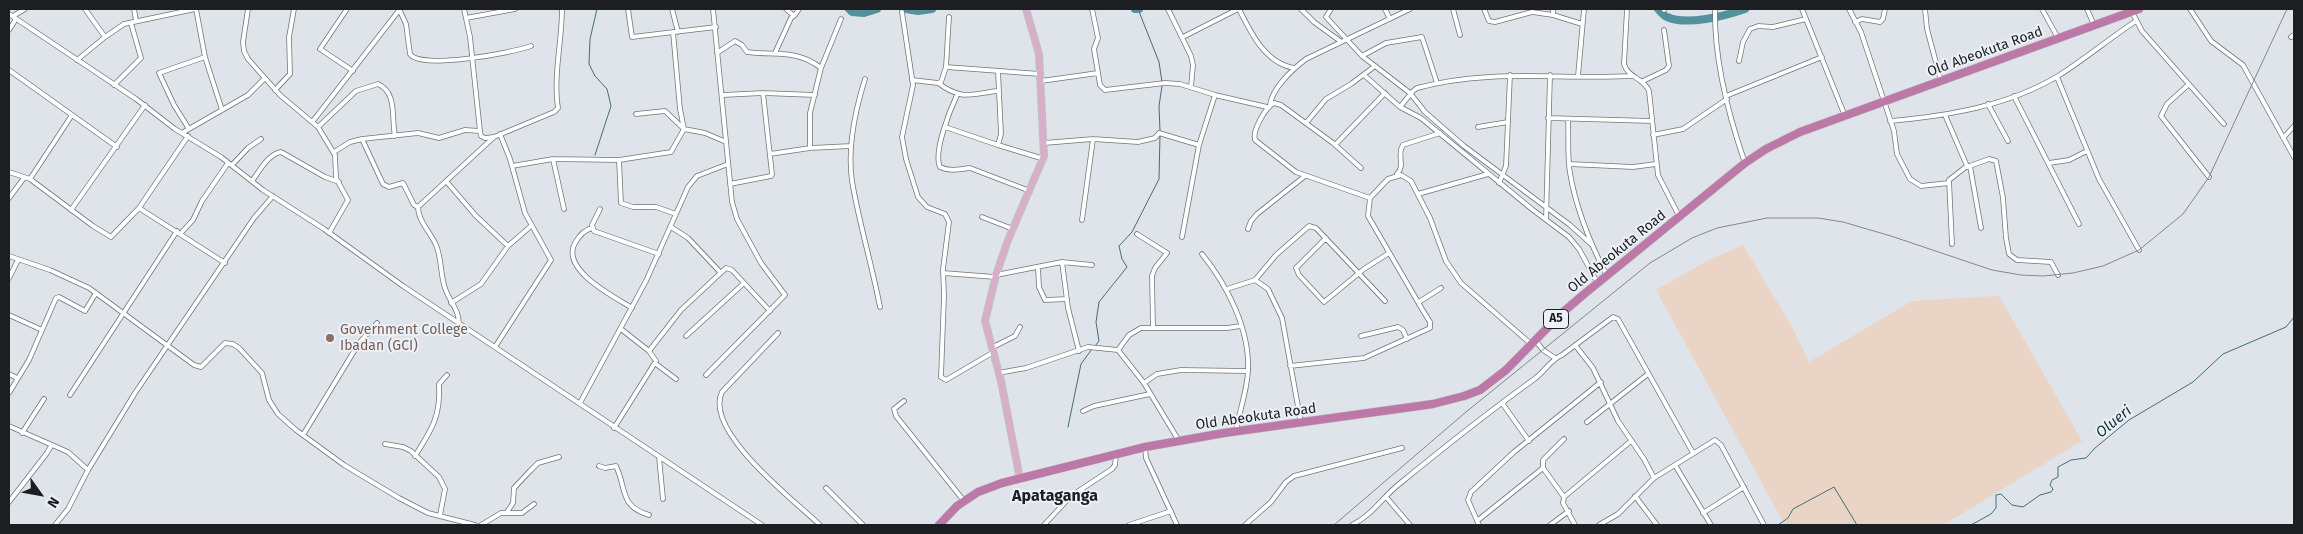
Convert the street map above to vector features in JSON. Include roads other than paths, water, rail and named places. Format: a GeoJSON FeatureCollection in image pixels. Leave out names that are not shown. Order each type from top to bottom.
{"type":"FeatureCollection","features":[{"type":"Feature","properties":{"kind":"highway","name":"Old Abeokuta Road"},"geometry":{"type":"LineString","coordinates":[[939,525],[964,501],[978,492],[1018,479],[1145,447],[1433,404],[1480,390],[1492,382],[1562,313],[1745,163],[1782,140],[2136,10]]}},
{"type":"Feature","properties":{"kind":"main road"},"geometry":{"type":"LineString","coordinates":[[1018,479],[998,374],[985,321],[996,276],[1013,229],[1044,159],[1041,77],[1038,54],[1026,9]]}},
{"type":"Feature","properties":{"kind":"street"},"geometry":{"type":"LineString","coordinates":[[9,30],[13,16],[25,9]]}},
{"type":"Feature","properties":{"kind":"street"},"geometry":{"type":"LineString","coordinates":[[85,9],[104,37]]}},
{"type":"Feature","properties":{"kind":"street"},"geometry":{"type":"LineString","coordinates":[[134,9],[136,21]]}},
{"type":"Feature","properties":{"kind":"street"},"geometry":{"type":"LineString","coordinates":[[78,60],[104,37],[121,26],[136,21],[195,9],[205,57],[222,110]]}},
{"type":"Feature","properties":{"kind":"street"},"geometry":{"type":"LineString","coordinates":[[248,9],[243,42],[244,51],[264,79],[313,121],[334,152],[336,178],[348,200],[329,233]]}},
{"type":"Feature","properties":{"kind":"street"},"geometry":{"type":"LineString","coordinates":[[275,90],[290,74],[290,37],[294,9]]}},
{"type":"Feature","properties":{"kind":"street"},"geometry":{"type":"LineString","coordinates":[[347,9],[320,49],[353,71]]}},
{"type":"Feature","properties":{"kind":"street"},"geometry":{"type":"LineString","coordinates":[[313,121],[400,9]]}},
{"type":"Feature","properties":{"kind":"street"},"geometry":{"type":"LineString","coordinates":[[400,9],[406,24],[410,54],[413,58],[433,61],[496,56],[531,46]]}},
{"type":"Feature","properties":{"kind":"street"},"geometry":{"type":"LineString","coordinates":[[464,9],[472,57],[481,136],[485,138],[494,137]]}},
{"type":"Feature","properties":{"kind":"street"},"geometry":{"type":"LineString","coordinates":[[466,18],[516,9]]}},
{"type":"Feature","properties":{"kind":"street"},"geometry":{"type":"LineString","coordinates":[[418,207],[494,137],[554,112],[558,108],[555,87],[562,9]]}},
{"type":"Feature","properties":{"kind":"street"},"geometry":{"type":"LineString","coordinates":[[628,9],[632,37],[716,27]]}},
{"type":"Feature","properties":{"kind":"street"},"geometry":{"type":"LineString","coordinates":[[512,166],[553,159],[619,160],[671,152],[684,129],[680,109],[672,9]]}},
{"type":"Feature","properties":{"kind":"street"},"geometry":{"type":"LineString","coordinates":[[706,375],[785,295],[761,263],[737,219],[730,184],[713,9]]}},
{"type":"Feature","properties":{"kind":"street"},"geometry":{"type":"LineString","coordinates":[[786,9],[793,16]]}},
{"type":"Feature","properties":{"kind":"street"},"geometry":{"type":"LineString","coordinates":[[775,53],[793,16],[795,16],[799,9]]}},
{"type":"Feature","properties":{"kind":"street"},"geometry":{"type":"LineString","coordinates":[[1092,9],[1098,38],[1094,49],[1100,84],[1105,90],[1165,83],[1191,87],[1215,96],[1268,106],[1274,103],[1306,123],[1361,168]]}},
{"type":"Feature","properties":{"kind":"street"},"geometry":{"type":"LineString","coordinates":[[1168,9],[1193,65],[1191,87]]}},
{"type":"Feature","properties":{"kind":"street"},"geometry":{"type":"LineString","coordinates":[[1182,37],[1239,9],[1264,50],[1282,66],[1294,68]]}},
{"type":"Feature","properties":{"kind":"street"},"geometry":{"type":"LineString","coordinates":[[1301,9],[1340,41]]}},
{"type":"Feature","properties":{"kind":"street"},"geometry":{"type":"LineString","coordinates":[[1332,9],[1326,16],[1347,37],[1362,56],[1410,93],[1425,112],[1464,146],[1570,225],[1590,244]]}},
{"type":"Feature","properties":{"kind":"street"},"geometry":{"type":"LineString","coordinates":[[1385,9],[1390,19]]}},
{"type":"Feature","properties":{"kind":"street"},"geometry":{"type":"LineString","coordinates":[[1370,198],[1305,176],[1283,164],[1255,140],[1254,134],[1275,92],[1294,68],[1306,58],[1347,37],[1410,9]]}},
{"type":"Feature","properties":{"kind":"street"},"geometry":{"type":"LineString","coordinates":[[1452,9],[1460,34]]}},
{"type":"Feature","properties":{"kind":"street"},"geometry":{"type":"LineString","coordinates":[[1484,9],[1489,21],[1495,22],[1528,11],[1553,15],[1582,24]]}},
{"type":"Feature","properties":{"kind":"street"},"geometry":{"type":"LineString","coordinates":[[1552,9],[1553,15]]}},
{"type":"Feature","properties":{"kind":"street"},"geometry":{"type":"LineString","coordinates":[[1578,76],[1584,9]]}},
{"type":"Feature","properties":{"kind":"street"},"geometry":{"type":"LineString","coordinates":[[1627,9],[1624,64],[1627,71],[1643,80],[1649,91],[1656,164],[1662,185],[1679,217]]}},
{"type":"Feature","properties":{"kind":"street"},"geometry":{"type":"LineString","coordinates":[[1715,9],[1715,47],[1745,163]]}},
{"type":"Feature","properties":{"kind":"street"},"geometry":{"type":"LineString","coordinates":[[1802,9],[1845,116]]}},
{"type":"Feature","properties":{"kind":"street"},"geometry":{"type":"LineString","coordinates":[[1849,9],[1861,32],[1890,121],[1897,154],[1910,179],[1921,186],[1949,183]]}},
{"type":"Feature","properties":{"kind":"street"},"geometry":{"type":"LineString","coordinates":[[1855,22],[1862,19],[1880,22],[1883,19],[1885,9]]}},
{"type":"Feature","properties":{"kind":"street"},"geometry":{"type":"LineString","coordinates":[[1925,9],[1927,29],[1941,81]]}},
{"type":"Feature","properties":{"kind":"street"},"geometry":{"type":"LineString","coordinates":[[2042,9],[2058,38]]}},
{"type":"Feature","properties":{"kind":"street"},"geometry":{"type":"LineString","coordinates":[[2087,9],[2094,25]]}},
{"type":"Feature","properties":{"kind":"street"},"geometry":{"type":"LineString","coordinates":[[2190,9],[2211,42],[2243,65],[2294,157]]}},
{"type":"Feature","properties":{"kind":"street"},"geometry":{"type":"LineString","coordinates":[[2136,10],[2136,21],[2142,31],[2224,124]]}},
{"type":"Feature","properties":{"kind":"street"},"geometry":{"type":"LineString","coordinates":[[902,12],[913,86],[902,144],[910,176],[918,197],[927,207],[945,214],[949,222],[943,272],[941,377],[946,380],[1015,336],[1020,328]]}},
{"type":"Feature","properties":{"kind":"street"},"geometry":{"type":"LineString","coordinates":[[13,16],[230,164],[273,196],[459,324],[495,346],[614,428],[762,525]]}},
{"type":"Feature","properties":{"kind":"street"},"geometry":{"type":"LineString","coordinates":[[938,83],[941,82],[946,67],[949,17]]}},
{"type":"Feature","properties":{"kind":"street"},"geometry":{"type":"LineString","coordinates":[[810,148],[810,113],[814,95],[841,18]]}},
{"type":"Feature","properties":{"kind":"street"},"geometry":{"type":"LineString","coordinates":[[1739,61],[1743,42],[1750,29],[1758,26],[1773,27],[1806,19]]}},
{"type":"Feature","properties":{"kind":"street"},"geometry":{"type":"LineString","coordinates":[[1890,121],[1945,115],[2014,96],[2056,77],[2136,21]]}},
{"type":"Feature","properties":{"kind":"street"},"geometry":{"type":"LineString","coordinates":[[114,85],[141,58],[131,23]]}},
{"type":"Feature","properties":{"kind":"street"},"geometry":{"type":"LineString","coordinates":[[1333,37],[1339,29]]}},
{"type":"Feature","properties":{"kind":"street"},"geometry":{"type":"LineString","coordinates":[[1643,80],[1666,70],[1669,66],[1664,30]]}},
{"type":"Feature","properties":{"kind":"street"},"geometry":{"type":"LineString","coordinates":[[1362,56],[1386,43],[1422,37],[1437,83]]}},
{"type":"Feature","properties":{"kind":"street"},"geometry":{"type":"LineString","coordinates":[[717,53],[735,41],[742,45],[747,52],[788,53],[822,68]]}},
{"type":"Feature","properties":{"kind":"street"},"geometry":{"type":"LineString","coordinates":[[189,129],[174,105],[160,73],[205,57]]}},
{"type":"Feature","properties":{"kind":"street"},"geometry":{"type":"LineString","coordinates":[[1653,135],[1683,129],[1727,98],[1822,57]]}},
{"type":"Feature","properties":{"kind":"street"},"geometry":{"type":"LineString","coordinates":[[1306,123],[1326,99],[1375,66]]}},
{"type":"Feature","properties":{"kind":"street"},"geometry":{"type":"LineString","coordinates":[[946,67],[1041,77],[1098,73]]}},
{"type":"Feature","properties":{"kind":"street"},"geometry":{"type":"LineString","coordinates":[[9,70],[116,147]]}},
{"type":"Feature","properties":{"kind":"street"},"geometry":{"type":"LineString","coordinates":[[998,71],[1000,134],[998,145]]}},
{"type":"Feature","properties":{"kind":"street"},"geometry":{"type":"LineString","coordinates":[[1364,75],[1400,107],[1421,118],[1574,242],[1598,284]]}},
{"type":"Feature","properties":{"kind":"street"},"geometry":{"type":"LineString","coordinates":[[1400,107],[1410,93],[1417,88],[1437,83],[1510,75],[1634,76]]}},
{"type":"Feature","properties":{"kind":"street"},"geometry":{"type":"LineString","coordinates":[[1500,183],[1504,174],[1510,75]]}},
{"type":"Feature","properties":{"kind":"street"},"geometry":{"type":"LineString","coordinates":[[1546,219],[1550,75]]}},
{"type":"Feature","properties":{"kind":"street"},"geometry":{"type":"LineString","coordinates":[[2056,77],[2087,151],[2111,201],[2139,250]]}},
{"type":"Feature","properties":{"kind":"street"},"geometry":{"type":"LineString","coordinates":[[182,133],[248,95],[264,79]]}},
{"type":"Feature","properties":{"kind":"street"},"geometry":{"type":"LineString","coordinates":[[865,79],[857,103],[851,146],[852,180],[880,307]]}},
{"type":"Feature","properties":{"kind":"street"},"geometry":{"type":"LineString","coordinates":[[912,80],[938,83],[957,95],[969,96],[998,91]]}},
{"type":"Feature","properties":{"kind":"street"},"geometry":{"type":"LineString","coordinates":[[318,127],[356,91],[378,84],[385,88],[393,106],[392,126],[394,136]]}},
{"type":"Feature","properties":{"kind":"street"},"geometry":{"type":"LineString","coordinates":[[2188,85],[2167,104],[2161,116],[2209,178]]}},
{"type":"Feature","properties":{"kind":"street"},"geometry":{"type":"LineString","coordinates":[[722,95],[763,93],[814,95]]}},
{"type":"Feature","properties":{"kind":"street"},"geometry":{"type":"LineString","coordinates":[[730,184],[771,176],[773,166],[763,93]]}},
{"type":"Feature","properties":{"kind":"street"},"geometry":{"type":"LineString","coordinates":[[1335,145],[1385,93]]}},
{"type":"Feature","properties":{"kind":"street"},"geometry":{"type":"LineString","coordinates":[[957,95],[945,127],[938,162],[940,167],[962,170],[970,168],[1030,191]]}},
{"type":"Feature","properties":{"kind":"street"},"geometry":{"type":"LineString","coordinates":[[1182,237],[1199,145],[1215,96]]}},
{"type":"Feature","properties":{"kind":"street"},"geometry":{"type":"LineString","coordinates":[[2014,96],[2029,128],[2049,163],[2061,193],[2079,224]]}},
{"type":"Feature","properties":{"kind":"street"},"geometry":{"type":"LineString","coordinates":[[1988,104],[2008,141]]}},
{"type":"Feature","properties":{"kind":"street"},"geometry":{"type":"LineString","coordinates":[[71,210],[144,105]]}},
{"type":"Feature","properties":{"kind":"street"},"geometry":{"type":"LineString","coordinates":[[636,114],[665,111],[684,129],[705,133],[726,142]]}},
{"type":"Feature","properties":{"kind":"street"},"geometry":{"type":"LineString","coordinates":[[1421,118],[1425,112]]}},
{"type":"Feature","properties":{"kind":"street"},"geometry":{"type":"LineString","coordinates":[[30,179],[72,115]]}},
{"type":"Feature","properties":{"kind":"street"},"geometry":{"type":"LineString","coordinates":[[1945,115],[1969,167],[1981,228]]}},
{"type":"Feature","properties":{"kind":"street"},"geometry":{"type":"LineString","coordinates":[[1548,118],[1652,121]]}},
{"type":"Feature","properties":{"kind":"street"},"geometry":{"type":"LineString","coordinates":[[1568,118],[1569,164],[1572,181],[1590,244],[1607,276]]}},
{"type":"Feature","properties":{"kind":"street"},"geometry":{"type":"LineString","coordinates":[[1478,127],[1508,122]]}},
{"type":"Feature","properties":{"kind":"street"},"geometry":{"type":"LineString","coordinates":[[2284,138],[2294,126]]}},
{"type":"Feature","properties":{"kind":"street"},"geometry":{"type":"LineString","coordinates":[[945,127],[1044,159]]}},
{"type":"Feature","properties":{"kind":"street"},"geometry":{"type":"LineString","coordinates":[[334,152],[350,142],[362,139],[418,133],[439,138],[465,130],[480,131]]}},
{"type":"Feature","properties":{"kind":"street"},"geometry":{"type":"LineString","coordinates":[[1044,142],[1093,138],[1138,142],[1155,138],[1159,133],[1164,133],[1174,139],[1199,145]]}},
{"type":"Feature","properties":{"kind":"street"},"geometry":{"type":"LineString","coordinates":[[1396,175],[1401,166],[1399,152],[1403,146],[1440,133]]}},
{"type":"Feature","properties":{"kind":"street"},"geometry":{"type":"LineString","coordinates":[[495,346],[550,260],[550,256],[531,226],[522,206],[512,166],[500,134]]}},
{"type":"Feature","properties":{"kind":"street"},"geometry":{"type":"LineString","coordinates":[[9,172],[30,179],[108,237],[111,237],[139,208],[188,136]]}},
{"type":"Feature","properties":{"kind":"street"},"geometry":{"type":"LineString","coordinates":[[1082,220],[1093,138]]}},
{"type":"Feature","properties":{"kind":"street"},"geometry":{"type":"LineString","coordinates":[[70,395],[179,232],[193,220],[202,201],[230,164],[261,139]]}},
{"type":"Feature","properties":{"kind":"street"},"geometry":{"type":"LineString","coordinates":[[362,139],[383,184],[390,187],[403,183],[414,204],[418,207],[419,215],[438,249],[442,275],[451,303],[457,310],[459,324]]}},
{"type":"Feature","properties":{"kind":"street"},"geometry":{"type":"LineString","coordinates":[[770,154],[810,148],[851,146]]}},
{"type":"Feature","properties":{"kind":"street"},"geometry":{"type":"LineString","coordinates":[[2049,163],[2070,160],[2087,151]]}},
{"type":"Feature","properties":{"kind":"street"},"geometry":{"type":"LineString","coordinates":[[252,181],[266,163],[277,153],[281,152],[325,177],[339,182]]}},
{"type":"Feature","properties":{"kind":"street"},"geometry":{"type":"LineString","coordinates":[[553,159],[564,208]]}},
{"type":"Feature","properties":{"kind":"street"},"geometry":{"type":"LineString","coordinates":[[619,160],[620,202],[633,207],[656,207],[676,214]]}},
{"type":"Feature","properties":{"kind":"street"},"geometry":{"type":"LineString","coordinates":[[1952,244],[1949,183],[1952,176],[1969,167],[1989,160],[1996,161],[2003,198],[2006,238],[2010,256],[2016,260],[2051,262],[2058,275]]}},
{"type":"Feature","properties":{"kind":"street"},"geometry":{"type":"LineString","coordinates":[[580,403],[621,329],[659,254],[684,194],[697,176],[728,164]]}},
{"type":"Feature","properties":{"kind":"street"},"geometry":{"type":"LineString","coordinates":[[1569,164],[1633,167],[1656,164]]}},
{"type":"Feature","properties":{"kind":"street"},"geometry":{"type":"LineString","coordinates":[[1290,366],[1364,358],[1430,328],[1430,322],[1368,216],[1370,198],[1378,186],[1401,174],[1408,178],[1418,194],[1437,234],[1446,261],[1461,283],[1555,358]]}},
{"type":"Feature","properties":{"kind":"street"},"geometry":{"type":"LineString","coordinates":[[1418,194],[1488,174]]}},
{"type":"Feature","properties":{"kind":"street"},"geometry":{"type":"LineString","coordinates":[[1248,229],[1251,221],[1257,214],[1305,176]]}},
{"type":"Feature","properties":{"kind":"street"},"geometry":{"type":"LineString","coordinates":[[9,198],[24,178]]}},
{"type":"Feature","properties":{"kind":"street"},"geometry":{"type":"LineString","coordinates":[[446,181],[476,216],[508,246]]}},
{"type":"Feature","properties":{"kind":"street"},"geometry":{"type":"LineString","coordinates":[[55,525],[68,509],[88,470],[167,345],[225,263],[254,218],[273,196]]}},
{"type":"Feature","properties":{"kind":"street"},"geometry":{"type":"LineString","coordinates":[[139,208],[225,263]]}},
{"type":"Feature","properties":{"kind":"street"},"geometry":{"type":"LineString","coordinates":[[600,209],[592,228],[583,233],[574,245],[575,262],[586,278],[632,308]]}},
{"type":"Feature","properties":{"kind":"street"},"geometry":{"type":"LineString","coordinates":[[982,217],[1013,229]]}},
{"type":"Feature","properties":{"kind":"street"},"geometry":{"type":"LineString","coordinates":[[451,303],[482,284],[508,246],[531,226]]}},
{"type":"Feature","properties":{"kind":"street"},"geometry":{"type":"LineString","coordinates":[[671,227],[688,238],[720,272]]}},
{"type":"Feature","properties":{"kind":"street"},"geometry":{"type":"LineString","coordinates":[[1227,289],[1255,280],[1276,255],[1307,227],[1316,228],[1385,301]]}},
{"type":"Feature","properties":{"kind":"street"},"geometry":{"type":"LineString","coordinates":[[592,228],[602,236],[659,254]]}},
{"type":"Feature","properties":{"kind":"street"},"geometry":{"type":"LineString","coordinates":[[1137,234],[1166,253],[1155,268],[1152,276],[1153,328]]}},
{"type":"Feature","properties":{"kind":"street"},"geometry":{"type":"LineString","coordinates":[[1326,238],[1296,268],[1299,275],[1321,300],[1328,301],[1359,273],[1389,253]]}},
{"type":"Feature","properties":{"kind":"street"},"geometry":{"type":"LineString","coordinates":[[1202,254],[1219,275],[1227,289],[1235,305],[1241,326],[1248,370],[1236,432]]}},
{"type":"Feature","properties":{"kind":"street"},"geometry":{"type":"LineString","coordinates":[[9,256],[50,270],[96,293],[194,365],[201,367],[225,343],[233,344],[262,373],[270,400],[278,414],[303,435],[344,464],[399,498],[428,513],[475,525]]}},
{"type":"Feature","properties":{"kind":"street"},"geometry":{"type":"LineString","coordinates":[[9,278],[18,260]]}},
{"type":"Feature","properties":{"kind":"street"},"geometry":{"type":"LineString","coordinates":[[943,272],[996,276],[1062,262],[1092,265]]}},
{"type":"Feature","properties":{"kind":"street"},"geometry":{"type":"LineString","coordinates":[[1062,262],[1067,299],[1079,351]]}},
{"type":"Feature","properties":{"kind":"street"},"geometry":{"type":"LineString","coordinates":[[1038,267],[1039,287],[1044,300],[1067,299]]}},
{"type":"Feature","properties":{"kind":"street"},"geometry":{"type":"LineString","coordinates":[[649,352],[681,310],[720,272],[728,268],[770,311]]}},
{"type":"Feature","properties":{"kind":"street"},"geometry":{"type":"LineString","coordinates":[[1255,280],[1268,290],[1282,318],[1301,423]]}},
{"type":"Feature","properties":{"kind":"street"},"geometry":{"type":"LineString","coordinates":[[686,336],[744,284]]}},
{"type":"Feature","properties":{"kind":"street"},"geometry":{"type":"LineString","coordinates":[[1418,302],[1441,288]]}},
{"type":"Feature","properties":{"kind":"street"},"geometry":{"type":"LineString","coordinates":[[9,392],[42,330],[52,302],[57,297],[86,311],[96,293]]}},
{"type":"Feature","properties":{"kind":"street"},"geometry":{"type":"LineString","coordinates":[[9,315],[42,330]]}},
{"type":"Feature","properties":{"kind":"street"},"geometry":{"type":"LineString","coordinates":[[1352,525],[1366,516],[1386,496],[1538,376],[1555,358],[1613,317],[1618,318],[1693,453]]}},
{"type":"Feature","properties":{"kind":"street"},"geometry":{"type":"LineString","coordinates":[[303,435],[354,350],[377,323]]}},
{"type":"Feature","properties":{"kind":"street"},"geometry":{"type":"LineString","coordinates":[[1118,350],[1134,330],[1241,326]]}},
{"type":"Feature","properties":{"kind":"street"},"geometry":{"type":"LineString","coordinates":[[1361,336],[1398,327],[1403,330],[1407,338]]}},
{"type":"Feature","properties":{"kind":"street"},"geometry":{"type":"LineString","coordinates":[[614,428],[656,364],[656,358],[621,329]]}},
{"type":"Feature","properties":{"kind":"street"},"geometry":{"type":"LineString","coordinates":[[778,334],[722,392],[718,399],[720,412],[728,433],[735,441],[778,487],[820,525]]}},
{"type":"Feature","properties":{"kind":"street"},"geometry":{"type":"LineString","coordinates":[[1575,345],[1601,382],[1618,421],[1654,478]]}},
{"type":"Feature","properties":{"kind":"street"},"geometry":{"type":"LineString","coordinates":[[998,374],[1026,368],[1088,347],[1095,346],[1118,350],[1144,383],[1179,441]]}},
{"type":"Feature","properties":{"kind":"street"},"geometry":{"type":"LineString","coordinates":[[656,364],[676,379]]}},
{"type":"Feature","properties":{"kind":"street"},"geometry":{"type":"LineString","coordinates":[[1144,383],[1157,374],[1181,370],[1248,370]]}},
{"type":"Feature","properties":{"kind":"street"},"geometry":{"type":"LineString","coordinates":[[9,374],[18,378]]}},
{"type":"Feature","properties":{"kind":"street"},"geometry":{"type":"LineString","coordinates":[[1587,422],[1648,374]]}},
{"type":"Feature","properties":{"kind":"street"},"geometry":{"type":"LineString","coordinates":[[415,456],[438,415],[440,399],[438,384],[447,375]]}},
{"type":"Feature","properties":{"kind":"street"},"geometry":{"type":"LineString","coordinates":[[1543,468],[1478,523],[1468,500],[1469,496],[1529,440],[1601,382]]}},
{"type":"Feature","properties":{"kind":"street"},"geometry":{"type":"LineString","coordinates":[[1083,411],[1094,406],[1150,394]]}},
{"type":"Feature","properties":{"kind":"street"},"geometry":{"type":"LineString","coordinates":[[22,432],[44,399]]}},
{"type":"Feature","properties":{"kind":"street"},"geometry":{"type":"LineString","coordinates":[[904,401],[894,408],[896,416],[964,501]]}},
{"type":"Feature","properties":{"kind":"street"},"geometry":{"type":"LineString","coordinates":[[1502,403],[1529,440]]}},
{"type":"Feature","properties":{"kind":"street"},"geometry":{"type":"LineString","coordinates":[[9,426],[68,452],[88,470]]}},
{"type":"Feature","properties":{"kind":"street"},"geometry":{"type":"LineString","coordinates":[[1564,439],[1543,460],[1543,468],[1564,497]]}},
{"type":"Feature","properties":{"kind":"street"},"geometry":{"type":"LineString","coordinates":[[1575,525],[1563,503],[1564,497],[1631,440]]}},
{"type":"Feature","properties":{"kind":"street"},"geometry":{"type":"LineString","coordinates":[[1601,525],[1618,514],[1654,478],[1693,453],[1717,441],[1764,525]]}},
{"type":"Feature","properties":{"kind":"street"},"geometry":{"type":"LineString","coordinates":[[385,444],[403,447],[439,477],[445,489],[440,515]]}},
{"type":"Feature","properties":{"kind":"street"},"geometry":{"type":"LineString","coordinates":[[9,502],[51,446]]}},
{"type":"Feature","properties":{"kind":"street"},"geometry":{"type":"LineString","coordinates":[[1145,447],[1146,458],[1177,525]]}},
{"type":"Feature","properties":{"kind":"street"},"geometry":{"type":"LineString","coordinates":[[47,453],[56,448]]}},
{"type":"Feature","properties":{"kind":"street"},"geometry":{"type":"LineString","coordinates":[[1245,525],[1294,476],[1402,448]]}},
{"type":"Feature","properties":{"kind":"street"},"geometry":{"type":"LineString","coordinates":[[1044,525],[1070,496],[1112,469],[1115,465],[1116,455]]}},
{"type":"Feature","properties":{"kind":"street"},"geometry":{"type":"LineString","coordinates":[[507,512],[513,503],[514,488],[530,471],[538,464],[560,456]]}},
{"type":"Feature","properties":{"kind":"street"},"geometry":{"type":"LineString","coordinates":[[659,457],[664,499]]}},
{"type":"Feature","properties":{"kind":"street"},"geometry":{"type":"LineString","coordinates":[[1675,465],[1702,513],[1711,525]]}},
{"type":"Feature","properties":{"kind":"street"},"geometry":{"type":"LineString","coordinates":[[599,466],[605,468],[616,466],[628,502],[636,511],[649,515]]}},
{"type":"Feature","properties":{"kind":"street"},"geometry":{"type":"LineString","coordinates":[[1702,513],[1744,487]]}},
{"type":"Feature","properties":{"kind":"street"},"geometry":{"type":"LineString","coordinates":[[826,488],[863,525]]}},
{"type":"Feature","properties":{"kind":"street"},"geometry":{"type":"LineString","coordinates":[[1386,496],[1410,525]]}},
{"type":"Feature","properties":{"kind":"street"},"geometry":{"type":"LineString","coordinates":[[1635,496],[1657,525]]}},
{"type":"Feature","properties":{"kind":"street"},"geometry":{"type":"LineString","coordinates":[[480,525],[501,513],[522,513],[534,504]]}},
{"type":"Feature","properties":{"kind":"street"},"geometry":{"type":"LineString","coordinates":[[1129,525],[1170,511]]}},
{"type":"Feature","properties":{"kind":"street"},"geometry":{"type":"LineString","coordinates":[[1550,525],[1569,511]]}},
{"type":"Feature","properties":{"kind":"waterway"},"geometry":{"type":"LineString","coordinates":[[595,155],[611,106],[607,89],[595,76],[589,64],[590,39],[597,9]]}},
{"type":"Feature","properties":{"kind":"waterway"},"geometry":{"type":"LineString","coordinates":[[849,9],[852,12],[864,13],[877,9]]}},
{"type":"Feature","properties":{"kind":"waterway"},"geometry":{"type":"LineString","coordinates":[[906,9],[918,11],[932,9]]}},
{"type":"Feature","properties":{"kind":"waterway"},"geometry":{"type":"LineString","coordinates":[[1138,9],[1159,62],[1162,82]]}},
{"type":"Feature","properties":{"kind":"waterway"},"geometry":{"type":"LineString","coordinates":[[1658,9],[1667,17],[1685,21],[1717,17],[1745,9]]}},
{"type":"Feature","properties":{"kind":"waterway"},"geometry":{"type":"LineString","coordinates":[[1160,131],[1159,106],[1162,86]]}},
{"type":"Feature","properties":{"kind":"waterway"},"geometry":{"type":"LineString","coordinates":[[1095,346],[1099,341],[1096,322],[1099,302],[1127,267],[1122,259],[1119,246],[1132,232],[1159,179],[1160,135]]}},
{"type":"Feature","properties":{"kind":"waterway","name":"Olueri"},"geometry":{"type":"LineString","coordinates":[[1971,525],[1991,514],[1996,508],[1996,495],[2001,494],[2012,505],[2023,507],[2040,495],[2051,492],[2053,489],[2050,485],[2052,480],[2058,477],[2058,467],[2071,460],[2086,458],[2095,448],[2129,420],[2193,382],[2223,354],[2286,327],[2294,317]]}},
{"type":"Feature","properties":{"kind":"waterway"},"geometry":{"type":"LineString","coordinates":[[1068,427],[1081,364],[1092,349]]}},
{"type":"Feature","properties":{"kind":"waterway","name":"Olueri"},"geometry":{"type":"LineString","coordinates":[[1778,525],[1788,518],[1793,509],[1834,487],[1857,525]]}},
{"type":"Feature","properties":{"kind":"railway"},"geometry":{"type":"LineString","coordinates":[[1334,525],[1466,412],[1650,263],[1692,238],[1717,228],[1767,218],[1818,218],[1843,222],[1891,236],[1992,270],[2021,275],[2043,276],[2073,273],[2103,266],[2139,250],[2183,214],[2209,177],[2287,9]]}},
{"type":"Feature","properties":{"kind":"place","name":"Government College Ibadan (GCI)"},"geometry":{"type":"Point","coordinates":[330,338]}},
{"type":"Feature","properties":{"kind":"district","name":"Apataganga"},"geometry":{"type":"Point","coordinates":[1055,497]}}]}
